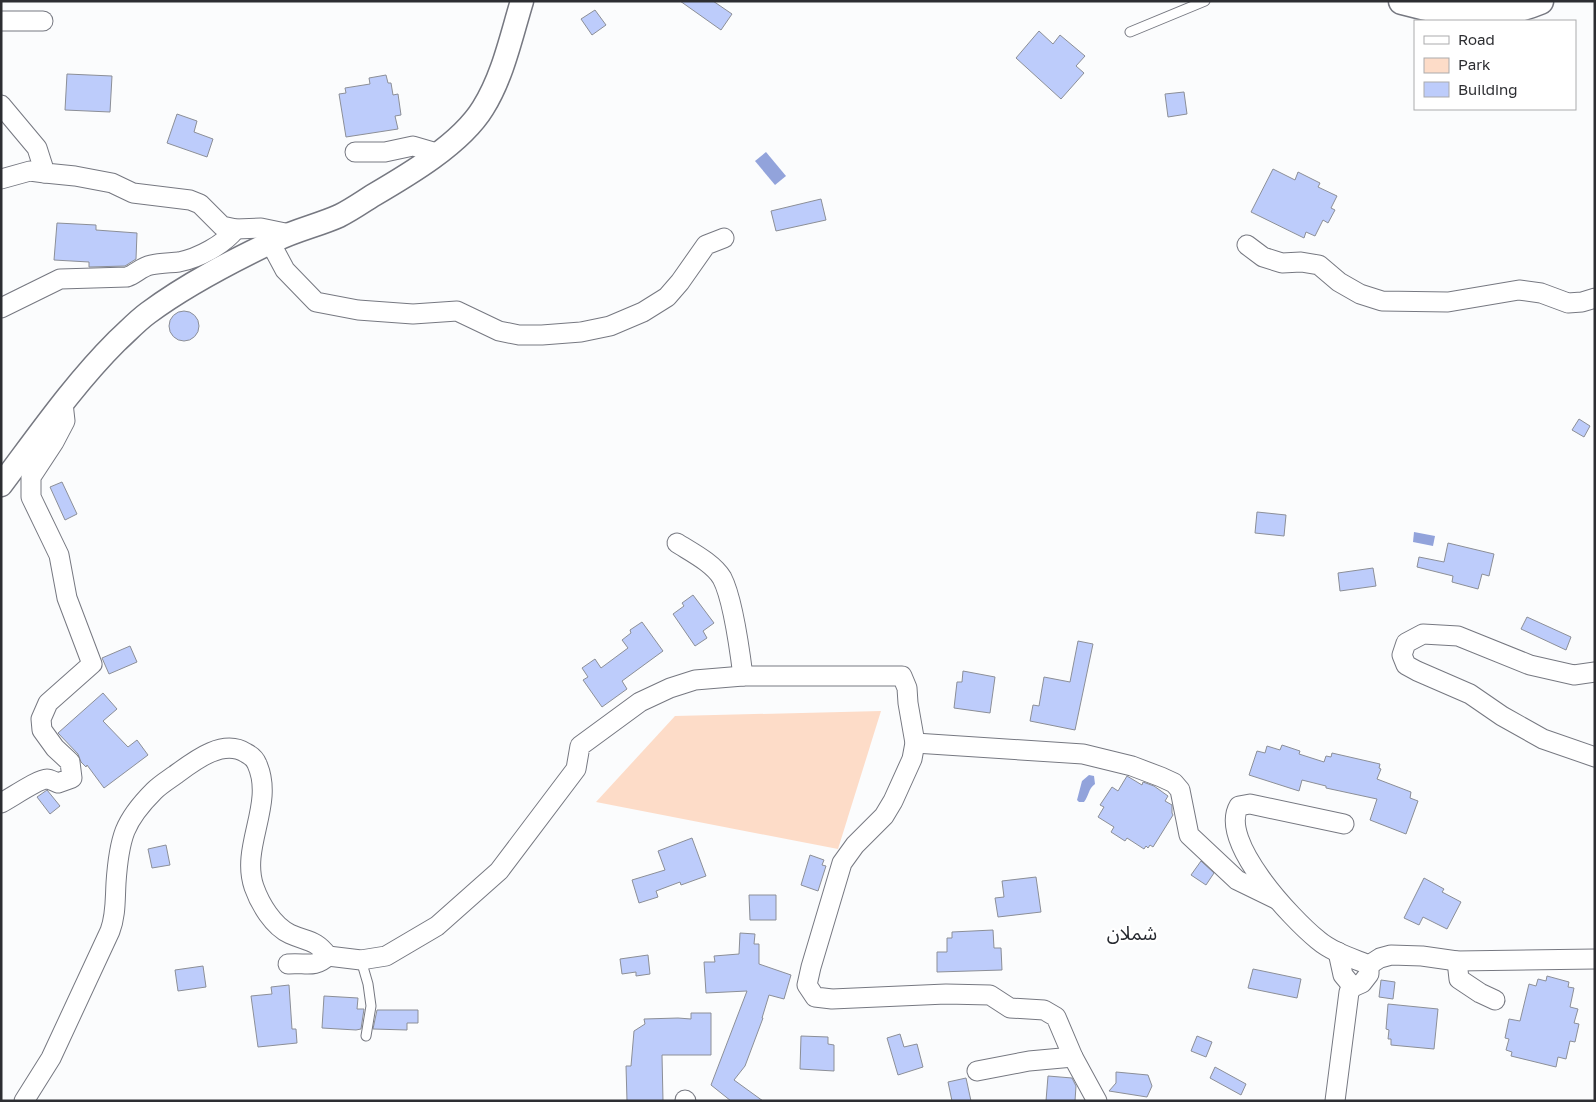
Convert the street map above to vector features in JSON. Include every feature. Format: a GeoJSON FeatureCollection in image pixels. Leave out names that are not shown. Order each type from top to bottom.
{"type":"FeatureCollection","features":[{"type":"Feature","properties":{"kind":"main road"},"geometry":{"type":"LineString","coordinates":[[1402,1],[1452,12],[1495,17],[1540,1]]}},
{"type":"Feature","properties":{"kind":"street"},"geometry":{"type":"LineString","coordinates":[[1,485],[63,403],[97,362],[142,318],[176,294],[280,238],[341,215],[402,179],[462,134],[484,107],[502,67],[522,1]]}},
{"type":"Feature","properties":{"kind":"street"},"geometry":{"type":"LineString","coordinates":[[1,21],[43,22]]}},
{"type":"Feature","properties":{"kind":"street"},"geometry":{"type":"LineString","coordinates":[[1,105],[37,148],[45,172]]}},
{"type":"Feature","properties":{"kind":"street"},"geometry":{"type":"LineString","coordinates":[[355,152],[385,152],[413,146],[437,153]]}},
{"type":"Feature","properties":{"kind":"street"},"geometry":{"type":"LineString","coordinates":[[1,179],[30,172],[45,172],[112,183],[133,193],[190,200],[200,204],[222,226],[236,229],[261,228],[280,238]]}},
{"type":"Feature","properties":{"kind":"street"},"geometry":{"type":"LineString","coordinates":[[1,308],[60,279],[127,277],[136,274],[140,268],[152,264],[180,262],[195,257],[228,239],[236,229]]}},
{"type":"Feature","properties":{"kind":"street"},"geometry":{"type":"LineString","coordinates":[[280,238],[285,270],[316,302],[358,310],[413,314],[457,311],[499,331],[519,335],[581,332],[610,326],[643,312],[667,297],[706,245],[724,238]]}},
{"type":"Feature","properties":{"kind":"street"},"geometry":{"type":"LineString","coordinates":[[1247,245],[1263,257],[1282,263],[1301,262],[1319,265],[1339,282],[1360,294],[1382,301],[1448,302],[1519,290],[1541,293],[1568,303],[1582,302],[1595,298]]}},
{"type":"Feature","properties":{"kind":"street"},"geometry":{"type":"LineString","coordinates":[[1,803],[37,782],[48,779],[58,783],[72,778],[70,762],[55,748],[42,730],[41,718],[48,703],[92,664],[66,598],[59,555],[31,497],[31,477],[54,442],[64,421],[63,403]]}},
{"type":"Feature","properties":{"kind":"street"},"geometry":{"type":"LineString","coordinates":[[676,543],[696,555],[721,577],[728,592],[743,676]]}},
{"type":"Feature","properties":{"kind":"street"},"geometry":{"type":"LineString","coordinates":[[1595,672],[1574,675],[1530,665],[1458,636],[1423,634],[1406,643],[1402,655],[1406,665],[1417,672],[1470,694],[1502,716],[1543,739],[1595,757]]}},
{"type":"Feature","properties":{"kind":"street"},"geometry":{"type":"LineString","coordinates":[[24,1101],[51,1058],[110,931],[114,920],[116,881],[124,832],[132,817],[154,790],[194,762],[214,751],[225,748],[239,748],[249,754],[256,762],[260,775],[260,810],[251,852],[250,872],[254,887],[265,908],[278,926],[290,934],[311,941],[321,947],[328,956],[361,960],[386,956],[437,926],[499,871],[576,769],[580,746],[640,702],[670,688],[695,680],[743,676],[902,676],[907,688],[915,743],[912,759],[884,816],[855,845],[842,863],[807,985],[815,997],[832,999],[946,994],[990,995],[1010,1008],[1044,1010],[1056,1017],[1063,1029],[1073,1057],[1097,1101]]}},
{"type":"Feature","properties":{"kind":"street"},"geometry":{"type":"LineString","coordinates":[[915,743],[1083,754],[1132,766],[1162,777],[1174,783],[1180,790],[1189,835],[1237,880],[1276,899]]}},
{"type":"Feature","properties":{"kind":"street"},"geometry":{"type":"LineString","coordinates":[[1344,824],[1250,804],[1239,806],[1235,812],[1237,835],[1245,853],[1276,899],[1319,942],[1369,965]]}},
{"type":"Feature","properties":{"kind":"street"},"geometry":{"type":"LineString","coordinates":[[1338,952],[1343,975],[1353,987]]}},
{"type":"Feature","properties":{"kind":"street"},"geometry":{"type":"LineString","coordinates":[[1369,965],[1380,958],[1392,955],[1422,956],[1457,961],[1595,959]]}},
{"type":"Feature","properties":{"kind":"street"},"geometry":{"type":"LineString","coordinates":[[288,964],[312,965],[322,962],[328,956]]}},
{"type":"Feature","properties":{"kind":"street"},"geometry":{"type":"LineString","coordinates":[[1457,961],[1459,980],[1495,1000]]}},
{"type":"Feature","properties":{"kind":"street"},"geometry":{"type":"LineString","coordinates":[[1336,1101],[1349,992],[1353,987],[1362,983],[1369,974],[1369,965]]}},
{"type":"Feature","properties":{"kind":"street"},"geometry":{"type":"LineString","coordinates":[[977,1071],[1029,1060],[1073,1057]]}},
{"type":"Feature","properties":{"kind":"lane"},"geometry":{"type":"LineString","coordinates":[[1130,32],[1205,1]]}},
{"type":"Feature","properties":{"kind":"lane"},"geometry":{"type":"LineString","coordinates":[[361,960],[368,984],[371,1006],[366,1036]]}},
{"type":"Feature","properties":{"kind":"green space"},"geometry":{"type":"Polygon","coordinates":[[[881,711],[838,849],[596,802],[675,716],[881,711]]]}},
{"type":"Feature","properties":{"kind":"water"},"geometry":{"type":"Polygon","coordinates":[[[766,152],[786,176],[775,185],[755,161],[766,152]]]}},
{"type":"Feature","properties":{"kind":"water"},"geometry":{"type":"Polygon","coordinates":[[[1414,532],[1435,536],[1433,546],[1413,542],[1414,532]]]}},
{"type":"Feature","properties":{"kind":"water"},"geometry":{"type":"Polygon","coordinates":[[[1089,775],[1094,776],[1095,784],[1084,802],[1079,802],[1077,800],[1082,781],[1089,775]]]}},
{"type":"Feature","properties":{"kind":"building"},"geometry":{"type":"Polygon","coordinates":[[[680,1],[713,1],[732,14],[721,30],[680,1]]]}},
{"type":"Feature","properties":{"kind":"building"},"geometry":{"type":"Polygon","coordinates":[[[595,10],[606,25],[592,35],[581,19],[595,10]]]}},
{"type":"Feature","properties":{"kind":"building"},"geometry":{"type":"Polygon","coordinates":[[[1039,31],[1053,44],[1060,35],[1085,56],[1076,66],[1084,73],[1061,99],[1016,58],[1039,31]]]}},
{"type":"Feature","properties":{"kind":"building"},"geometry":{"type":"Polygon","coordinates":[[[67,74],[112,76],[110,112],[65,110],[67,74]]]}},
{"type":"Feature","properties":{"kind":"building"},"geometry":{"type":"Polygon","coordinates":[[[386,75],[388,83],[391,83],[393,95],[398,94],[401,115],[395,116],[398,129],[346,137],[339,94],[346,93],[345,88],[370,84],[369,78],[386,75]]]}},
{"type":"Feature","properties":{"kind":"building"},"geometry":{"type":"Polygon","coordinates":[[[1184,92],[1187,114],[1168,117],[1165,94],[1184,92]]]}},
{"type":"Feature","properties":{"kind":"building"},"geometry":{"type":"Polygon","coordinates":[[[177,114],[197,121],[194,132],[213,139],[207,157],[167,143],[177,114]]]}},
{"type":"Feature","properties":{"kind":"building"},"geometry":{"type":"Polygon","coordinates":[[[1273,169],[1295,180],[1298,172],[1320,183],[1318,187],[1337,196],[1331,208],[1335,210],[1328,223],[1323,220],[1315,236],[1306,232],[1304,238],[1251,212],[1273,169]]]}},
{"type":"Feature","properties":{"kind":"building"},"geometry":{"type":"Polygon","coordinates":[[[821,199],[826,220],[776,231],[771,211],[821,199]]]}},
{"type":"Feature","properties":{"kind":"building"},"geometry":{"type":"Polygon","coordinates":[[[57,223],[96,225],[96,230],[137,233],[136,259],[125,266],[89,267],[89,262],[54,260],[57,223]]]}},
{"type":"Feature","properties":{"kind":"building"},"geometry":{"type":"Polygon","coordinates":[[[184,311],[195,315],[199,326],[195,337],[184,341],[173,337],[169,326],[173,315],[184,311]]]}},
{"type":"Feature","properties":{"kind":"building"},"geometry":{"type":"Polygon","coordinates":[[[1579,419],[1590,426],[1584,437],[1572,430],[1579,419]]]}},
{"type":"Feature","properties":{"kind":"building"},"geometry":{"type":"Polygon","coordinates":[[[62,482],[77,514],[65,520],[50,487],[62,482]]]}},
{"type":"Feature","properties":{"kind":"building"},"geometry":{"type":"Polygon","coordinates":[[[1257,512],[1286,515],[1284,536],[1255,533],[1257,512]]]}},
{"type":"Feature","properties":{"kind":"building"},"geometry":{"type":"Polygon","coordinates":[[[1448,543],[1494,554],[1489,576],[1482,574],[1478,589],[1452,582],[1453,576],[1417,567],[1419,557],[1444,562],[1448,543]]]}},
{"type":"Feature","properties":{"kind":"building"},"geometry":{"type":"Polygon","coordinates":[[[1373,568],[1376,586],[1340,591],[1338,573],[1373,568]]]}},
{"type":"Feature","properties":{"kind":"building"},"geometry":{"type":"Polygon","coordinates":[[[693,595],[714,623],[703,631],[707,638],[695,646],[673,614],[684,606],[682,603],[693,595]]]}},
{"type":"Feature","properties":{"kind":"building"},"geometry":{"type":"Polygon","coordinates":[[[1527,617],[1571,637],[1566,650],[1521,629],[1527,617]]]}},
{"type":"Feature","properties":{"kind":"building"},"geometry":{"type":"Polygon","coordinates":[[[642,622],[663,651],[622,681],[627,689],[602,707],[583,680],[588,677],[582,668],[595,659],[601,668],[628,648],[622,640],[631,633],[630,630],[642,622]]]}},
{"type":"Feature","properties":{"kind":"building"},"geometry":{"type":"Polygon","coordinates":[[[1078,641],[1093,644],[1075,730],[1030,721],[1033,705],[1039,706],[1044,677],[1070,682],[1078,641]]]}},
{"type":"Feature","properties":{"kind":"building"},"geometry":{"type":"Polygon","coordinates":[[[130,646],[137,662],[109,674],[102,658],[130,646]]]}},
{"type":"Feature","properties":{"kind":"building"},"geometry":{"type":"Polygon","coordinates":[[[963,671],[995,677],[990,713],[954,708],[957,682],[962,682],[963,671]]]}},
{"type":"Feature","properties":{"kind":"building"},"geometry":{"type":"Polygon","coordinates":[[[103,693],[117,709],[103,721],[128,747],[137,740],[148,755],[104,788],[87,765],[86,767],[81,762],[78,754],[58,733],[103,693]]]}},
{"type":"Feature","properties":{"kind":"building"},"geometry":{"type":"Polygon","coordinates":[[[1282,745],[1300,751],[1299,754],[1324,762],[1326,756],[1331,757],[1332,753],[1380,764],[1379,768],[1381,769],[1377,779],[1411,792],[1410,798],[1418,801],[1406,834],[1370,820],[1377,799],[1326,788],[1326,786],[1302,780],[1299,791],[1249,775],[1257,751],[1265,753],[1267,746],[1280,750],[1282,745]]]}},
{"type":"Feature","properties":{"kind":"building"},"geometry":{"type":"Polygon","coordinates":[[[1127,776],[1142,785],[1143,782],[1154,786],[1168,796],[1165,801],[1172,805],[1173,815],[1153,847],[1150,845],[1144,849],[1127,838],[1125,841],[1111,832],[1114,827],[1098,817],[1104,807],[1100,805],[1112,787],[1118,791],[1127,776]]]}},
{"type":"Feature","properties":{"kind":"building"},"geometry":{"type":"Polygon","coordinates":[[[47,790],[60,806],[50,814],[37,797],[47,790]]]}},
{"type":"Feature","properties":{"kind":"building"},"geometry":{"type":"Polygon","coordinates":[[[692,838],[706,876],[681,885],[680,882],[656,891],[658,897],[639,903],[632,880],[665,870],[658,851],[692,838]]]}},
{"type":"Feature","properties":{"kind":"building"},"geometry":{"type":"Polygon","coordinates":[[[166,845],[170,865],[152,868],[148,849],[166,845]]]}},
{"type":"Feature","properties":{"kind":"building"},"geometry":{"type":"Polygon","coordinates":[[[810,855],[824,860],[822,865],[826,866],[818,891],[801,885],[810,855]]]}},
{"type":"Feature","properties":{"kind":"building"},"geometry":{"type":"Polygon","coordinates":[[[1201,861],[1214,873],[1206,885],[1191,875],[1201,861]]]}},
{"type":"Feature","properties":{"kind":"building"},"geometry":{"type":"Polygon","coordinates":[[[1036,877],[1041,912],[998,917],[995,898],[1004,897],[1002,881],[1036,877]]]}},
{"type":"Feature","properties":{"kind":"building"},"geometry":{"type":"Polygon","coordinates":[[[1424,878],[1444,889],[1442,892],[1461,902],[1447,929],[1423,917],[1419,925],[1404,918],[1424,878]]]}},
{"type":"Feature","properties":{"kind":"building"},"geometry":{"type":"Polygon","coordinates":[[[749,895],[776,895],[776,920],[750,920],[749,895]]]}},
{"type":"Feature","properties":{"kind":"building"},"geometry":{"type":"Polygon","coordinates":[[[993,930],[994,948],[1001,948],[1002,970],[937,972],[937,952],[947,952],[947,938],[952,938],[952,932],[993,930]]]}},
{"type":"Feature","properties":{"kind":"building"},"geometry":{"type":"Polygon","coordinates":[[[740,933],[755,934],[754,944],[759,944],[759,964],[791,975],[784,999],[769,995],[763,1018],[745,1066],[734,1080],[763,1101],[731,1101],[711,1085],[747,991],[706,993],[704,962],[715,962],[714,956],[739,954],[740,933]]]}},
{"type":"Feature","properties":{"kind":"building"},"geometry":{"type":"Polygon","coordinates":[[[648,955],[650,974],[636,976],[636,972],[622,974],[620,959],[648,955]]]}},
{"type":"Feature","properties":{"kind":"building"},"geometry":{"type":"Polygon","coordinates":[[[203,966],[206,987],[178,991],[175,970],[203,966]]]}},
{"type":"Feature","properties":{"kind":"building"},"geometry":{"type":"Polygon","coordinates":[[[1253,969],[1301,979],[1297,998],[1248,988],[1253,969]]]}},
{"type":"Feature","properties":{"kind":"building"},"geometry":{"type":"Polygon","coordinates":[[[1547,976],[1569,982],[1568,987],[1574,988],[1570,1007],[1578,1009],[1574,1023],[1579,1024],[1575,1042],[1570,1041],[1566,1059],[1558,1057],[1556,1067],[1511,1056],[1512,1052],[1506,1050],[1509,1039],[1505,1038],[1509,1019],[1520,1021],[1529,984],[1536,986],[1538,979],[1546,981],[1547,976]]]}},
{"type":"Feature","properties":{"kind":"building"},"geometry":{"type":"Polygon","coordinates":[[[1381,980],[1395,982],[1393,999],[1379,997],[1381,980]]]}},
{"type":"Feature","properties":{"kind":"building"},"geometry":{"type":"Polygon","coordinates":[[[289,985],[292,1029],[296,1029],[297,1043],[258,1047],[251,996],[272,994],[271,987],[289,985]]]}},
{"type":"Feature","properties":{"kind":"building"},"geometry":{"type":"Polygon","coordinates":[[[324,996],[358,998],[357,1009],[364,1009],[361,1029],[322,1028],[324,996]]]}},
{"type":"Feature","properties":{"kind":"building"},"geometry":{"type":"Polygon","coordinates":[[[1388,1004],[1438,1009],[1434,1049],[1391,1045],[1391,1039],[1388,1039],[1389,1030],[1386,1029],[1388,1004]]]}},
{"type":"Feature","properties":{"kind":"building"},"geometry":{"type":"Polygon","coordinates":[[[377,1010],[418,1010],[418,1023],[407,1023],[407,1030],[373,1029],[377,1010]]]}},
{"type":"Feature","properties":{"kind":"building"},"geometry":{"type":"Polygon","coordinates":[[[691,1013],[711,1013],[711,1055],[662,1055],[663,1101],[627,1101],[626,1066],[631,1066],[634,1031],[645,1024],[644,1019],[691,1019],[691,1013]]]}},
{"type":"Feature","properties":{"kind":"building"},"geometry":{"type":"Polygon","coordinates":[[[900,1034],[904,1047],[917,1044],[923,1067],[898,1075],[887,1038],[900,1034]]]}},
{"type":"Feature","properties":{"kind":"building"},"geometry":{"type":"Polygon","coordinates":[[[801,1036],[828,1037],[828,1044],[834,1045],[834,1071],[800,1069],[801,1036]]]}},
{"type":"Feature","properties":{"kind":"building"},"geometry":{"type":"Polygon","coordinates":[[[1197,1036],[1212,1042],[1206,1057],[1191,1051],[1197,1036]]]}},
{"type":"Feature","properties":{"kind":"building"},"geometry":{"type":"Polygon","coordinates":[[[1215,1067],[1246,1084],[1241,1095],[1210,1078],[1215,1067]]]}},
{"type":"Feature","properties":{"kind":"building"},"geometry":{"type":"Polygon","coordinates":[[[1116,1072],[1148,1075],[1152,1086],[1147,1097],[1109,1091],[1116,1083],[1116,1072]]]}},
{"type":"Feature","properties":{"kind":"building"},"geometry":{"type":"Polygon","coordinates":[[[1048,1076],[1072,1078],[1076,1086],[1075,1101],[1046,1101],[1048,1076]]]}},
{"type":"Feature","properties":{"kind":"building"},"geometry":{"type":"Polygon","coordinates":[[[966,1078],[971,1101],[952,1101],[948,1082],[966,1078]]]}},
{"type":"Feature","properties":{"kind":"district","name":"شملان"},"geometry":{"type":"Point","coordinates":[1132,933]}}]}
